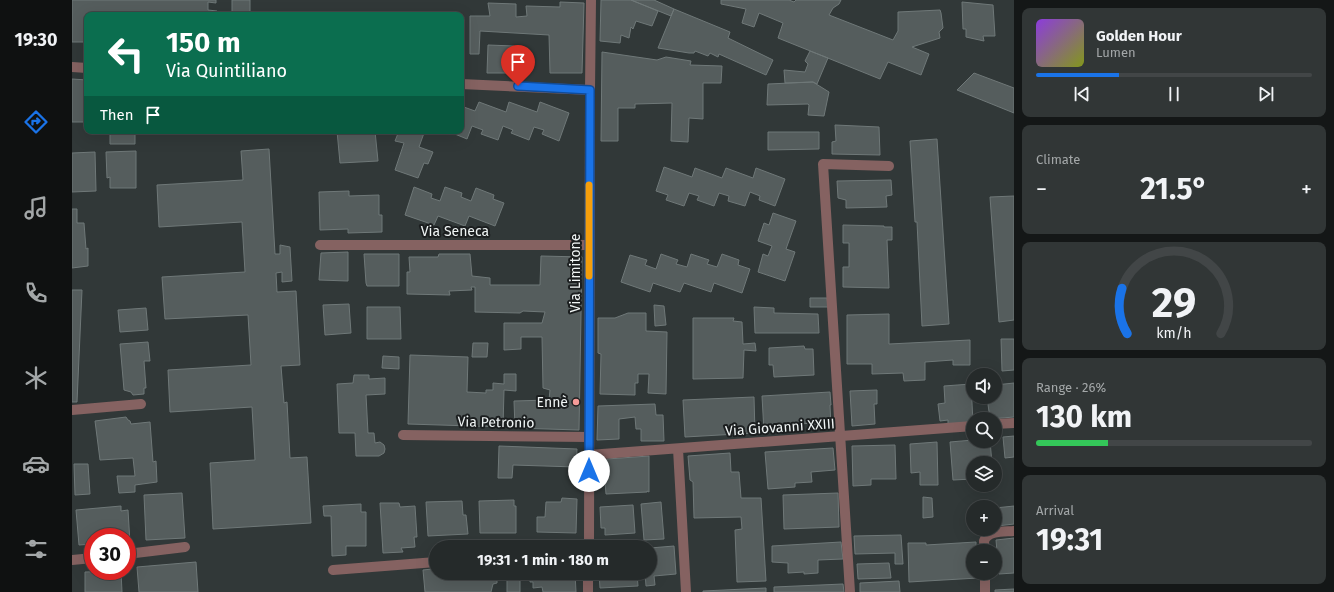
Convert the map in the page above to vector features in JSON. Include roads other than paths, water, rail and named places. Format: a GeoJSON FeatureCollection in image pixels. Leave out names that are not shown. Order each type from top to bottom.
{"type":"FeatureCollection","features":[{"type":"Feature","properties":{"kind":"street","name":"Via Limitone"},"geometry":{"type":"LineString","coordinates":[[588,540],[591,0]]}},
{"type":"Feature","properties":{"kind":"street"},"geometry":{"type":"LineString","coordinates":[[72,67],[84,68]]}},
{"type":"Feature","properties":{"kind":"street"},"geometry":{"type":"LineString","coordinates":[[464,84],[590,90]]}},
{"type":"Feature","properties":{"kind":"street"},"geometry":{"type":"LineString","coordinates":[[850,592],[823,164],[888,166]]}},
{"type":"Feature","properties":{"kind":"street","name":"Via Seneca"},"geometry":{"type":"LineString","coordinates":[[320,245],[589,245]]}},
{"type":"Feature","properties":{"kind":"street"},"geometry":{"type":"LineString","coordinates":[[72,410],[141,404]]}},
{"type":"Feature","properties":{"kind":"street"},"geometry":{"type":"LineString","coordinates":[[1002,424],[1014,423]]}},
{"type":"Feature","properties":{"kind":"street","name":"Via Giovanni XXIII"},"geometry":{"type":"LineString","coordinates":[[589,455],[966,427]]}},
{"type":"Feature","properties":{"kind":"street","name":"Via Petronio"},"geometry":{"type":"LineString","coordinates":[[403,435],[589,437]]}},
{"type":"Feature","properties":{"kind":"street"},"geometry":{"type":"LineString","coordinates":[[678,449],[686,592]]}},
{"type":"Feature","properties":{"kind":"street"},"geometry":{"type":"LineString","coordinates":[[984,544],[984,541],[988,536],[994,533],[1014,531]]}},
{"type":"Feature","properties":{"kind":"street"},"geometry":{"type":"LineString","coordinates":[[136,553],[185,547]]}},
{"type":"Feature","properties":{"kind":"street"},"geometry":{"type":"LineString","coordinates":[[72,560],[84,559]]}},
{"type":"Feature","properties":{"kind":"street"},"geometry":{"type":"LineString","coordinates":[[334,570],[429,563]]}},
{"type":"Feature","properties":{"kind":"street"},"geometry":{"type":"LineString","coordinates":[[588,580],[588,592]]}},
{"type":"Feature","properties":{"kind":"street"},"geometry":{"type":"LineString","coordinates":[[985,580],[985,592]]}},
{"type":"Feature","properties":{"kind":"place","name":"Ennè"},"geometry":{"type":"Point","coordinates":[576,402]}}]}
